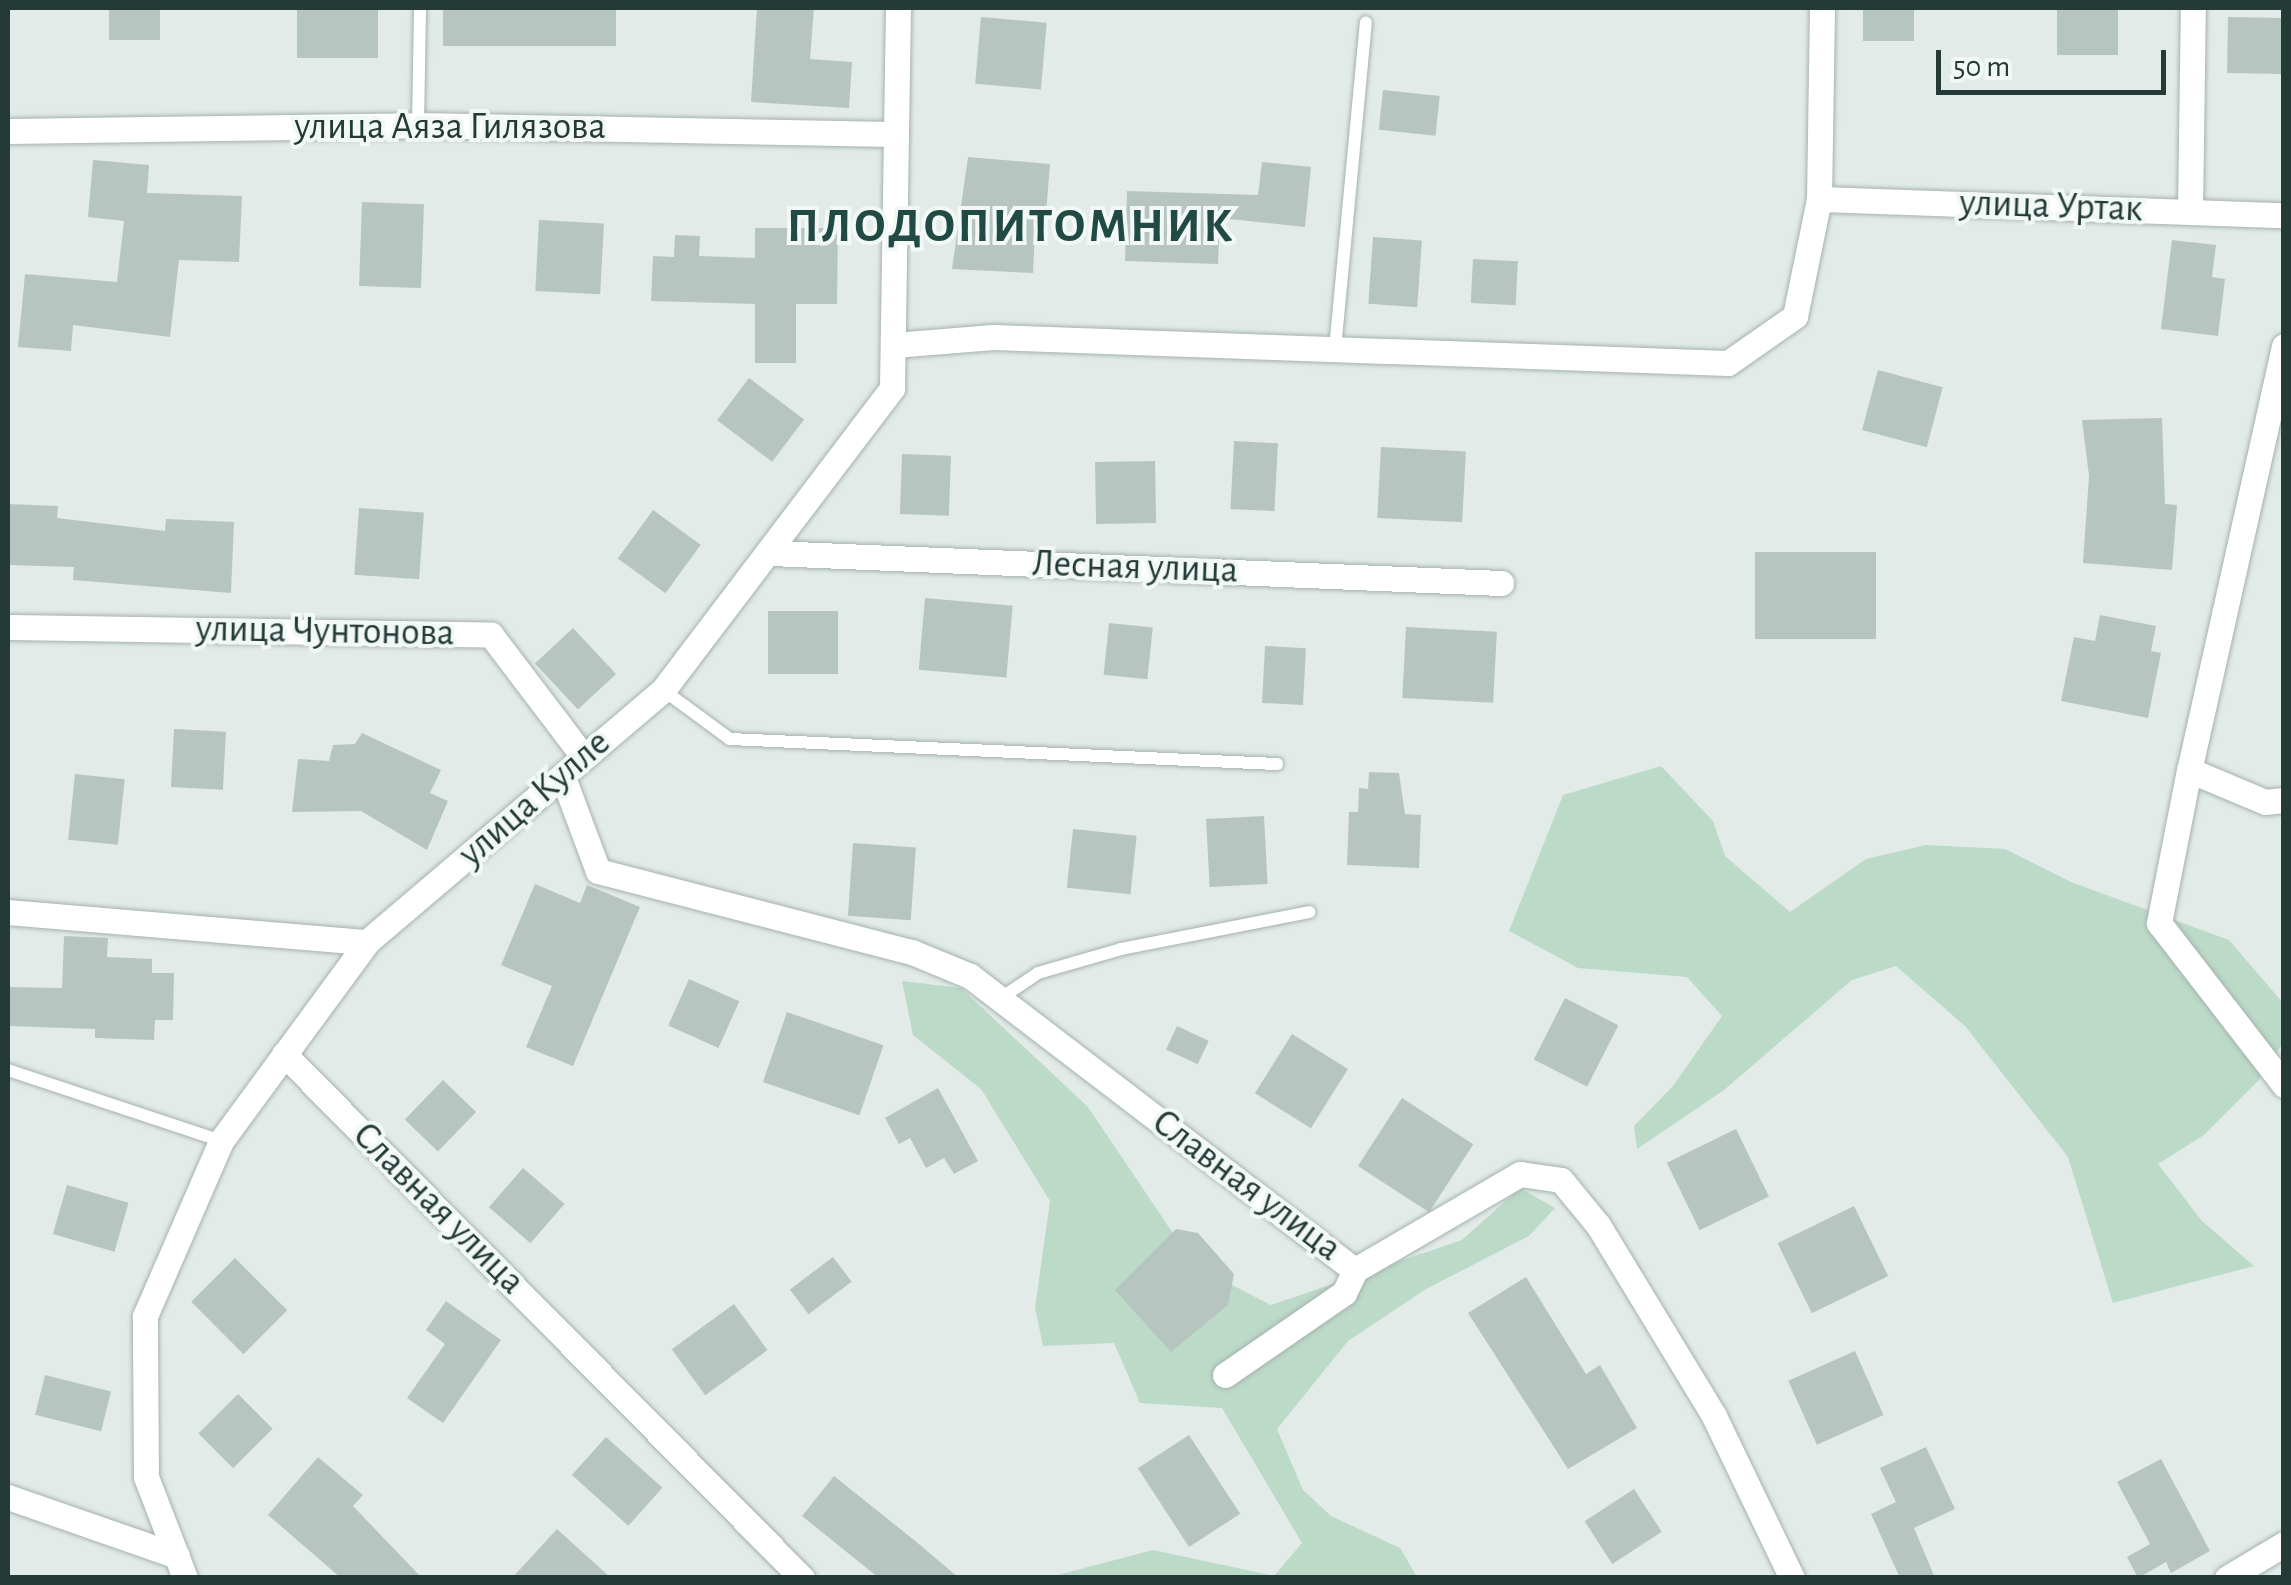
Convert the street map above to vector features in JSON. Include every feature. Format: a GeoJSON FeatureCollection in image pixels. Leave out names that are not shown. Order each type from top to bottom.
{"type":"FeatureCollection","features":[{"type":"Feature","properties":{"kind":"street","name":"улица Кулле"},"geometry":{"type":"LineString","coordinates":[[181,1567],[146,1478],[144,1316],[221,1141],[367,942],[564,780],[582,755],[663,690],[892,388],[892,134],[898,8]]}},
{"type":"Feature","properties":{"kind":"street"},"geometry":{"type":"LineString","coordinates":[[894,345],[993,337],[1728,363],[1794,316],[1818,200],[1822,8]]}},
{"type":"Feature","properties":{"kind":"street"},"geometry":{"type":"LineString","coordinates":[[2190,212],[2193,8]]}},
{"type":"Feature","properties":{"kind":"street","name":"улица Аяза Гилязова"},"geometry":{"type":"LineString","coordinates":[[8,131],[418,125],[892,134]]}},
{"type":"Feature","properties":{"kind":"street","name":"улица Уртак"},"geometry":{"type":"LineString","coordinates":[[1818,200],[2284,215]]}},
{"type":"Feature","properties":{"kind":"street"},"geometry":{"type":"LineString","coordinates":[[2284,346],[2189,770],[2159,923],[2284,1085]]}},
{"type":"Feature","properties":{"kind":"street","name":"Лесная улица"},"geometry":{"type":"LineString","coordinates":[[770,553],[1501,584]]}},
{"type":"Feature","properties":{"kind":"street","name":"улица Чунтонова"},"geometry":{"type":"LineString","coordinates":[[8,627],[491,635],[582,755]]}},
{"type":"Feature","properties":{"kind":"street"},"geometry":{"type":"LineString","coordinates":[[2189,770],[2266,802],[2284,800]]}},
{"type":"Feature","properties":{"kind":"street","name":"Славная улица"},"geometry":{"type":"LineString","coordinates":[[564,780],[598,870],[912,952],[970,976],[1355,1270],[1520,1174],[1561,1180],[1598,1225],[1714,1416],[1792,1578]]}},
{"type":"Feature","properties":{"kind":"street"},"geometry":{"type":"LineString","coordinates":[[8,912],[367,942]]}},
{"type":"Feature","properties":{"kind":"street","name":"Славная улица"},"geometry":{"type":"LineString","coordinates":[[284,1054],[802,1578]]}},
{"type":"Feature","properties":{"kind":"street"},"geometry":{"type":"LineString","coordinates":[[1225,1375],[1344,1293],[1355,1270]]}},
{"type":"Feature","properties":{"kind":"street"},"geometry":{"type":"LineString","coordinates":[[8,1497],[181,1567]]}},
{"type":"Feature","properties":{"kind":"street"},"geometry":{"type":"LineString","coordinates":[[2228,1578],[2284,1544]]}},
{"type":"Feature","properties":{"kind":"lane"},"geometry":{"type":"LineString","coordinates":[[418,125],[420,8]]}},
{"type":"Feature","properties":{"kind":"lane"},"geometry":{"type":"LineString","coordinates":[[1335,349],[1366,22]]}},
{"type":"Feature","properties":{"kind":"lane"},"geometry":{"type":"LineString","coordinates":[[663,690],[730,740],[1277,764]]}},
{"type":"Feature","properties":{"kind":"lane"},"geometry":{"type":"LineString","coordinates":[[998,1000],[1038,973],[1121,949],[1309,912]]}},
{"type":"Feature","properties":{"kind":"lane"},"geometry":{"type":"LineString","coordinates":[[8,1070],[221,1141]]}},
{"type":"Feature","properties":{"kind":"green space"},"geometry":{"type":"Polygon","coordinates":[[[1661,766],[1713,821],[1725,856],[1790,912],[1866,859],[1926,845],[2005,849],[2071,882],[2229,940],[2283,1003],[2283,1043],[2259,1080],[2204,1135],[2158,1164],[2202,1221],[2254,1266],[2113,1303],[2068,1157],[1965,1026],[1896,966],[1852,980],[1724,1090],[1637,1149],[1634,1126],[1673,1086],[1722,1016],[1687,977],[1578,968],[1509,931],[1563,795],[1661,766]]]}},
{"type":"Feature","properties":{"kind":"green space"},"geometry":{"type":"Polygon","coordinates":[[[902,981],[961,988],[1088,1107],[1195,1266],[1271,1305],[1462,1240],[1520,1188],[1555,1208],[1529,1236],[1426,1289],[1348,1341],[1277,1429],[1303,1490],[1331,1516],[1400,1548],[1417,1577],[1050,1577],[1153,1550],[1274,1576],[1302,1543],[1222,1408],[1140,1403],[1114,1343],[1043,1346],[1035,1308],[1050,1201],[981,1089],[913,1035],[902,981]]]}},
{"type":"Feature","properties":{"kind":"building"},"geometry":{"type":"Polygon","coordinates":[[[109,8],[160,8],[160,40],[109,40],[109,8]]]}},
{"type":"Feature","properties":{"kind":"building"},"geometry":{"type":"Polygon","coordinates":[[[297,8],[378,8],[378,58],[297,58],[297,8]]]}},
{"type":"Feature","properties":{"kind":"building"},"geometry":{"type":"Polygon","coordinates":[[[443,8],[616,8],[616,46],[443,46],[443,8]]]}},
{"type":"Feature","properties":{"kind":"building"},"geometry":{"type":"Polygon","coordinates":[[[757,8],[814,8],[810,59],[852,62],[849,108],[751,102],[757,8]]]}},
{"type":"Feature","properties":{"kind":"building"},"geometry":{"type":"Polygon","coordinates":[[[1863,8],[1914,8],[1914,41],[1863,41],[1863,8]]]}},
{"type":"Feature","properties":{"kind":"building"},"geometry":{"type":"Polygon","coordinates":[[[2057,8],[2118,8],[2118,55],[2057,55],[2057,8]]]}},
{"type":"Feature","properties":{"kind":"building"},"geometry":{"type":"Polygon","coordinates":[[[981,17],[1047,23],[1041,89],[975,84],[981,17]]]}},
{"type":"Feature","properties":{"kind":"building"},"geometry":{"type":"Polygon","coordinates":[[[2228,17],[2284,18],[2283,74],[2227,73],[2228,17]]]}},
{"type":"Feature","properties":{"kind":"building"},"geometry":{"type":"Polygon","coordinates":[[[1383,90],[1440,96],[1436,136],[1379,130],[1383,90]]]}},
{"type":"Feature","properties":{"kind":"building"},"geometry":{"type":"Polygon","coordinates":[[[968,157],[1050,164],[1046,214],[1036,213],[1033,273],[952,269],[968,157]]]}},
{"type":"Feature","properties":{"kind":"building"},"geometry":{"type":"Polygon","coordinates":[[[93,160],[149,165],[147,193],[242,196],[239,262],[179,260],[170,337],[73,325],[71,351],[18,347],[25,274],[117,282],[124,221],[88,217],[93,160]]]}},
{"type":"Feature","properties":{"kind":"building"},"geometry":{"type":"Polygon","coordinates":[[[1262,162],[1311,167],[1305,227],[1220,218],[1218,264],[1125,261],[1127,191],[1258,195],[1262,162]]]}},
{"type":"Feature","properties":{"kind":"building"},"geometry":{"type":"Polygon","coordinates":[[[362,202],[424,204],[421,288],[359,286],[362,202]]]}},
{"type":"Feature","properties":{"kind":"building"},"geometry":{"type":"Polygon","coordinates":[[[539,220],[604,223],[600,294],[535,291],[539,220]]]}},
{"type":"Feature","properties":{"kind":"building"},"geometry":{"type":"Polygon","coordinates":[[[755,228],[838,228],[837,304],[796,304],[796,363],[755,363],[755,304],[651,301],[653,256],[674,257],[675,235],[700,236],[699,256],[755,258],[755,228]]]}},
{"type":"Feature","properties":{"kind":"building"},"geometry":{"type":"Polygon","coordinates":[[[1373,237],[1422,240],[1417,307],[1368,304],[1373,237]]]}},
{"type":"Feature","properties":{"kind":"building"},"geometry":{"type":"Polygon","coordinates":[[[2172,240],[2216,245],[2212,277],[2225,279],[2218,336],[2161,329],[2172,240]]]}},
{"type":"Feature","properties":{"kind":"building"},"geometry":{"type":"Polygon","coordinates":[[[1473,259],[1518,261],[1516,305],[1471,303],[1473,259]]]}},
{"type":"Feature","properties":{"kind":"building"},"geometry":{"type":"Polygon","coordinates":[[[1878,370],[1943,387],[1927,447],[1862,430],[1878,370]]]}},
{"type":"Feature","properties":{"kind":"building"},"geometry":{"type":"Polygon","coordinates":[[[749,378],[804,420],[772,462],[717,420],[749,378]]]}},
{"type":"Feature","properties":{"kind":"building"},"geometry":{"type":"Polygon","coordinates":[[[2162,418],[2165,504],[2177,505],[2172,570],[2083,563],[2089,476],[2082,420],[2162,418]]]}},
{"type":"Feature","properties":{"kind":"building"},"geometry":{"type":"Polygon","coordinates":[[[1234,441],[1278,443],[1274,511],[1230,509],[1234,441]]]}},
{"type":"Feature","properties":{"kind":"building"},"geometry":{"type":"Polygon","coordinates":[[[1381,447],[1466,451],[1462,522],[1377,518],[1381,447]]]}},
{"type":"Feature","properties":{"kind":"building"},"geometry":{"type":"Polygon","coordinates":[[[902,454],[951,456],[949,516],[900,514],[902,454]]]}},
{"type":"Feature","properties":{"kind":"building"},"geometry":{"type":"Polygon","coordinates":[[[1155,461],[1156,523],[1096,524],[1095,462],[1155,461]]]}},
{"type":"Feature","properties":{"kind":"building"},"geometry":{"type":"Polygon","coordinates":[[[8,504],[58,506],[57,518],[165,531],[166,519],[234,522],[231,593],[73,580],[74,567],[8,565],[8,504]]]}},
{"type":"Feature","properties":{"kind":"building"},"geometry":{"type":"Polygon","coordinates":[[[359,508],[424,513],[419,579],[354,575],[359,508]]]}},
{"type":"Feature","properties":{"kind":"building"},"geometry":{"type":"Polygon","coordinates":[[[653,510],[701,545],[665,593],[618,559],[653,510]]]}},
{"type":"Feature","properties":{"kind":"building"},"geometry":{"type":"Polygon","coordinates":[[[1755,552],[1876,552],[1876,639],[1755,639],[1755,552]]]}},
{"type":"Feature","properties":{"kind":"building"},"geometry":{"type":"Polygon","coordinates":[[[925,598],[1013,606],[1006,677],[919,670],[925,598]]]}},
{"type":"Feature","properties":{"kind":"building"},"geometry":{"type":"Polygon","coordinates":[[[768,611],[838,611],[838,674],[768,674],[768,611]]]}},
{"type":"Feature","properties":{"kind":"building"},"geometry":{"type":"Polygon","coordinates":[[[2100,615],[2156,626],[2151,651],[2161,653],[2148,718],[2061,701],[2074,637],[2095,641],[2100,615]]]}},
{"type":"Feature","properties":{"kind":"building"},"geometry":{"type":"Polygon","coordinates":[[[1109,623],[1153,628],[1147,679],[1104,675],[1109,623]]]}},
{"type":"Feature","properties":{"kind":"building"},"geometry":{"type":"Polygon","coordinates":[[[1406,627],[1497,632],[1493,703],[1402,698],[1406,627]]]}},
{"type":"Feature","properties":{"kind":"building"},"geometry":{"type":"Polygon","coordinates":[[[573,628],[616,674],[578,710],[535,663],[573,628]]]}},
{"type":"Feature","properties":{"kind":"building"},"geometry":{"type":"Polygon","coordinates":[[[1265,646],[1306,648],[1303,705],[1262,703],[1265,646]]]}},
{"type":"Feature","properties":{"kind":"building"},"geometry":{"type":"Polygon","coordinates":[[[174,729],[226,732],[223,790],[171,787],[174,729]]]}},
{"type":"Feature","properties":{"kind":"building"},"geometry":{"type":"Polygon","coordinates":[[[362,733],[441,770],[430,793],[448,801],[427,850],[361,811],[292,812],[298,759],[329,761],[333,745],[355,744],[362,733]]]}},
{"type":"Feature","properties":{"kind":"building"},"geometry":{"type":"Polygon","coordinates":[[[1369,772],[1399,773],[1405,814],[1421,815],[1419,868],[1347,865],[1349,812],[1358,812],[1359,788],[1368,789],[1369,772]]]}},
{"type":"Feature","properties":{"kind":"building"},"geometry":{"type":"Polygon","coordinates":[[[75,774],[125,779],[118,845],[68,840],[75,774]]]}},
{"type":"Feature","properties":{"kind":"building"},"geometry":{"type":"Polygon","coordinates":[[[1264,816],[1268,884],[1210,887],[1206,819],[1264,816]]]}},
{"type":"Feature","properties":{"kind":"building"},"geometry":{"type":"Polygon","coordinates":[[[1073,829],[1137,836],[1130,894],[1067,888],[1073,829]]]}},
{"type":"Feature","properties":{"kind":"building"},"geometry":{"type":"Polygon","coordinates":[[[853,843],[916,847],[911,920],[848,916],[853,843]]]}},
{"type":"Feature","properties":{"kind":"building"},"geometry":{"type":"Polygon","coordinates":[[[535,884],[580,903],[587,885],[640,907],[573,1066],[526,1047],[552,986],[501,965],[535,884]]]}},
{"type":"Feature","properties":{"kind":"building"},"geometry":{"type":"Polygon","coordinates":[[[64,936],[108,938],[107,957],[152,959],[152,973],[174,973],[173,1020],[155,1020],[154,1040],[95,1038],[95,1029],[8,1026],[8,987],[62,988],[64,936]]]}},
{"type":"Feature","properties":{"kind":"building"},"geometry":{"type":"Polygon","coordinates":[[[689,979],[739,1001],[719,1048],[668,1026],[689,979]]]}},
{"type":"Feature","properties":{"kind":"building"},"geometry":{"type":"Polygon","coordinates":[[[1565,998],[1618,1025],[1587,1087],[1534,1059],[1565,998]]]}},
{"type":"Feature","properties":{"kind":"building"},"geometry":{"type":"Polygon","coordinates":[[[787,1012],[883,1045],[859,1115],[763,1082],[787,1012]]]}},
{"type":"Feature","properties":{"kind":"building"},"geometry":{"type":"Polygon","coordinates":[[[1177,1026],[1209,1041],[1198,1064],[1166,1050],[1177,1026]]]}},
{"type":"Feature","properties":{"kind":"building"},"geometry":{"type":"Polygon","coordinates":[[[1292,1034],[1348,1069],[1311,1128],[1255,1093],[1292,1034]]]}},
{"type":"Feature","properties":{"kind":"building"},"geometry":{"type":"Polygon","coordinates":[[[443,1080],[476,1112],[438,1152],[405,1120],[443,1080]]]}},
{"type":"Feature","properties":{"kind":"building"},"geometry":{"type":"Polygon","coordinates":[[[938,1088],[978,1161],[954,1174],[944,1158],[926,1168],[910,1138],[899,1144],[885,1118],[938,1088]]]}},
{"type":"Feature","properties":{"kind":"building"},"geometry":{"type":"Polygon","coordinates":[[[1402,1098],[1473,1144],[1429,1212],[1358,1166],[1402,1098]]]}},
{"type":"Feature","properties":{"kind":"building"},"geometry":{"type":"Polygon","coordinates":[[[1736,1129],[1769,1196],[1700,1230],[1667,1163],[1736,1129]]]}},
{"type":"Feature","properties":{"kind":"building"},"geometry":{"type":"Polygon","coordinates":[[[523,1168],[565,1204],[530,1243],[489,1207],[523,1168]]]}},
{"type":"Feature","properties":{"kind":"building"},"geometry":{"type":"Polygon","coordinates":[[[67,1185],[129,1203],[114,1252],[53,1234],[67,1185]]]}},
{"type":"Feature","properties":{"kind":"building"},"geometry":{"type":"Polygon","coordinates":[[[1854,1206],[1888,1276],[1812,1313],[1778,1243],[1854,1206]]]}},
{"type":"Feature","properties":{"kind":"building"},"geometry":{"type":"Polygon","coordinates":[[[1176,1229],[1198,1233],[1234,1274],[1228,1305],[1171,1352],[1115,1290],[1176,1229]]]}},
{"type":"Feature","properties":{"kind":"building"},"geometry":{"type":"Polygon","coordinates":[[[833,1257],[852,1282],[809,1314],[790,1289],[833,1257]]]}},
{"type":"Feature","properties":{"kind":"building"},"geometry":{"type":"Polygon","coordinates":[[[235,1258],[287,1310],[243,1354],[191,1302],[235,1258]]]}},
{"type":"Feature","properties":{"kind":"building"},"geometry":{"type":"Polygon","coordinates":[[[1526,1277],[1586,1374],[1600,1365],[1637,1428],[1568,1469],[1468,1313],[1526,1277]]]}},
{"type":"Feature","properties":{"kind":"building"},"geometry":{"type":"Polygon","coordinates":[[[446,1301],[501,1340],[443,1423],[407,1398],[445,1344],[426,1330],[446,1301]]]}},
{"type":"Feature","properties":{"kind":"building"},"geometry":{"type":"Polygon","coordinates":[[[734,1304],[768,1350],[705,1395],[672,1349],[734,1304]]]}},
{"type":"Feature","properties":{"kind":"building"},"geometry":{"type":"Polygon","coordinates":[[[1855,1351],[1883,1415],[1817,1445],[1788,1381],[1855,1351]]]}},
{"type":"Feature","properties":{"kind":"building"},"geometry":{"type":"Polygon","coordinates":[[[45,1375],[111,1391],[101,1431],[35,1415],[45,1375]]]}},
{"type":"Feature","properties":{"kind":"building"},"geometry":{"type":"Polygon","coordinates":[[[238,1394],[273,1429],[233,1468],[198,1434],[238,1394]]]}},
{"type":"Feature","properties":{"kind":"building"},"geometry":{"type":"Polygon","coordinates":[[[1189,1435],[1240,1514],[1189,1547],[1138,1468],[1189,1435]]]}},
{"type":"Feature","properties":{"kind":"building"},"geometry":{"type":"Polygon","coordinates":[[[606,1437],[662,1488],[628,1526],[572,1475],[606,1437]]]}},
{"type":"Feature","properties":{"kind":"building"},"geometry":{"type":"Polygon","coordinates":[[[1926,1447],[1955,1509],[1914,1528],[1935,1578],[1900,1578],[1871,1514],[1896,1502],[1880,1468],[1926,1447]]]}},
{"type":"Feature","properties":{"kind":"building"},"geometry":{"type":"Polygon","coordinates":[[[318,1457],[363,1495],[353,1506],[422,1578],[341,1578],[268,1515],[318,1457]]]}},
{"type":"Feature","properties":{"kind":"building"},"geometry":{"type":"Polygon","coordinates":[[[2161,1459],[2210,1551],[2171,1573],[2166,1562],[2138,1578],[2127,1557],[2150,1544],[2117,1482],[2161,1459]]]}},
{"type":"Feature","properties":{"kind":"building"},"geometry":{"type":"Polygon","coordinates":[[[834,1476],[959,1578],[879,1578],[802,1516],[834,1476]]]}},
{"type":"Feature","properties":{"kind":"building"},"geometry":{"type":"Polygon","coordinates":[[[1634,1489],[1662,1532],[1612,1564],[1585,1521],[1634,1489]]]}},
{"type":"Feature","properties":{"kind":"building"},"geometry":{"type":"Polygon","coordinates":[[[557,1529],[611,1578],[512,1578],[557,1529]]]}},
{"type":"Feature","properties":{"kind":"district","name":"ПЛОДОПИТОМНИК"},"geometry":{"type":"Point","coordinates":[1011,228]}}]}
